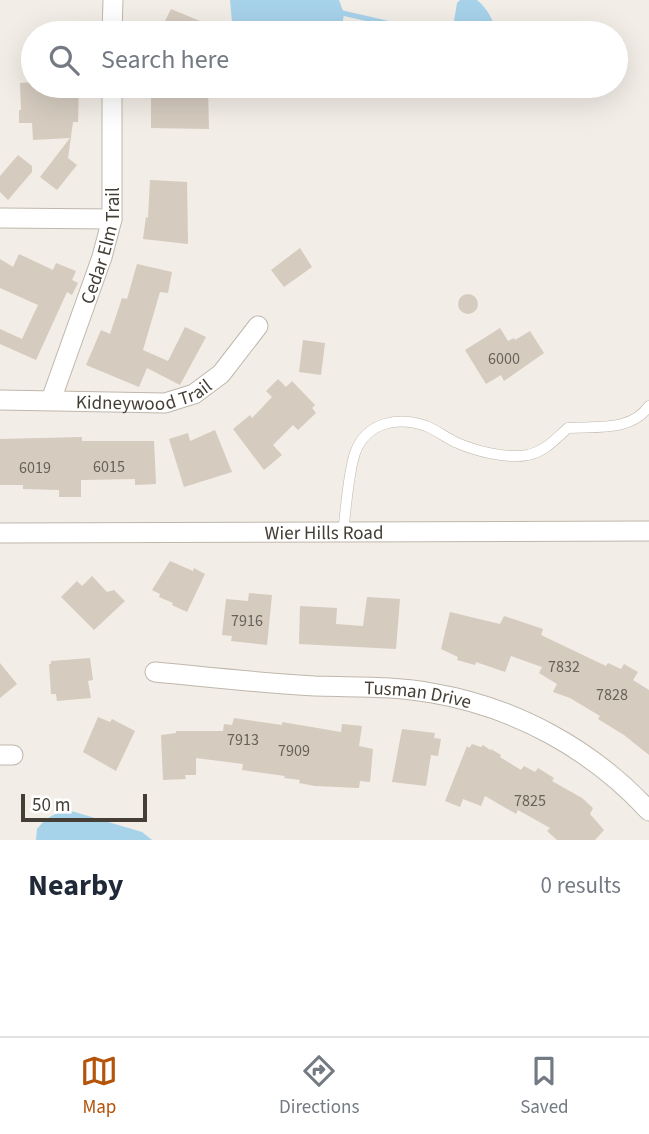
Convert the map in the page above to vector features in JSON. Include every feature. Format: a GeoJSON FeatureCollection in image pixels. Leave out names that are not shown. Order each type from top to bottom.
{"type":"FeatureCollection","features":[{"type":"Feature","properties":{"kind":"street"},"geometry":{"type":"LineString","coordinates":[[113,0],[113,21]]}},
{"type":"Feature","properties":{"kind":"street","name":"Cedar Elm Trail"},"geometry":{"type":"LineString","coordinates":[[51,400],[102,257],[112,219],[112,98]]}},
{"type":"Feature","properties":{"kind":"street"},"geometry":{"type":"LineString","coordinates":[[0,218],[112,219]]}},
{"type":"Feature","properties":{"kind":"street","name":"Kidneywood Trail"},"geometry":{"type":"LineString","coordinates":[[0,400],[165,403],[194,394],[221,374],[258,326]]}},
{"type":"Feature","properties":{"kind":"street","name":"Wier Hills Road"},"geometry":{"type":"LineString","coordinates":[[0,533],[649,531]]}},
{"type":"Feature","properties":{"kind":"street","name":"Tusman Drive"},"geometry":{"type":"LineString","coordinates":[[155,672],[243,681],[432,692],[487,706],[559,738],[621,782],[649,811]]}},
{"type":"Feature","properties":{"kind":"lane"},"geometry":{"type":"LineString","coordinates":[[343,533],[355,453],[363,436],[379,425],[403,420],[427,426],[456,443],[513,456],[541,450],[553,443],[568,428],[617,426],[632,420],[649,405]]}},
{"type":"Feature","properties":{"kind":"water"},"geometry":{"type":"Polygon","coordinates":[[[230,0],[339,0],[344,14],[343,21],[232,21],[230,0]]]}},
{"type":"Feature","properties":{"kind":"water"},"geometry":{"type":"Polygon","coordinates":[[[460,0],[477,0],[493,21],[454,21],[460,0]]]}},
{"type":"Feature","properties":{"kind":"water"},"geometry":{"type":"Polygon","coordinates":[[[68,810],[142,832],[152,840],[36,840],[37,829],[44,822],[54,814],[68,810]]]}},
{"type":"Feature","properties":{"kind":"building"},"geometry":{"type":"Polygon","coordinates":[[[171,9],[200,21],[165,21],[171,9]]]}},
{"type":"Feature","properties":{"kind":"building"},"geometry":{"type":"Polygon","coordinates":[[[20,83],[21,98],[79,98],[78,122],[73,122],[68,158],[77,165],[57,190],[40,177],[70,138],[33,140],[32,123],[19,123],[20,83]]]}},
{"type":"Feature","properties":{"kind":"building"},"geometry":{"type":"Polygon","coordinates":[[[151,98],[208,98],[209,129],[151,128],[151,98]]]}},
{"type":"Feature","properties":{"kind":"building"},"geometry":{"type":"Polygon","coordinates":[[[18,155],[32,166],[32,172],[8,200],[0,192],[0,176],[18,155]]]}},
{"type":"Feature","properties":{"kind":"building"},"geometry":{"type":"Polygon","coordinates":[[[150,180],[187,182],[188,244],[143,239],[146,217],[148,218],[150,180]]]}},
{"type":"Feature","properties":{"kind":"building"},"geometry":{"type":"Polygon","coordinates":[[[300,248],[312,267],[284,287],[271,270],[300,248]]]}},
{"type":"Feature","properties":{"kind":"building"},"geometry":{"type":"Polygon","coordinates":[[[19,254],[53,270],[56,263],[76,271],[72,280],[78,283],[72,295],[67,292],[36,360],[0,344],[0,329],[22,339],[38,305],[0,288],[0,259],[13,267],[19,254]]]}},
{"type":"Feature","properties":{"kind":"building"},"geometry":{"type":"Polygon","coordinates":[[[137,264],[172,272],[168,293],[160,292],[143,350],[168,361],[185,327],[206,337],[180,385],[147,368],[139,387],[86,365],[101,330],[110,334],[122,298],[127,299],[137,264]]]}},
{"type":"Feature","properties":{"kind":"building"},"geometry":{"type":"Polygon","coordinates":[[[468,294],[475,297],[478,304],[475,311],[468,314],[461,311],[458,304],[461,297],[468,294]]]}},
{"type":"Feature","properties":{"kind":"building"},"geometry":{"type":"Polygon","coordinates":[[[500,328],[508,341],[530,331],[544,353],[504,381],[501,375],[486,384],[465,350],[500,328]]]}},
{"type":"Feature","properties":{"kind":"building"},"geometry":{"type":"Polygon","coordinates":[[[303,340],[325,343],[321,375],[299,372],[303,340]]]}},
{"type":"Feature","properties":{"kind":"building"},"geometry":{"type":"Polygon","coordinates":[[[278,379],[286,387],[292,381],[315,405],[312,408],[316,413],[298,430],[293,425],[273,445],[282,455],[264,470],[233,429],[250,415],[252,418],[272,397],[266,391],[278,379]]]}},
{"type":"Feature","properties":{"kind":"building"},"geometry":{"type":"Polygon","coordinates":[[[215,430],[232,472],[184,487],[169,439],[188,433],[190,441],[215,430]]]}},
{"type":"Feature","properties":{"kind":"building"},"geometry":{"type":"Polygon","coordinates":[[[82,437],[82,441],[154,441],[156,484],[135,485],[135,479],[81,480],[81,497],[59,497],[59,490],[0,485],[0,439],[82,437]]]}},
{"type":"Feature","properties":{"kind":"building"},"geometry":{"type":"Polygon","coordinates":[[[170,561],[205,574],[187,612],[159,597],[160,594],[152,590],[170,561]]]}},
{"type":"Feature","properties":{"kind":"building"},"geometry":{"type":"Polygon","coordinates":[[[92,576],[107,592],[114,590],[125,601],[94,630],[61,597],[77,581],[82,586],[92,576]]]}},
{"type":"Feature","properties":{"kind":"building"},"geometry":{"type":"Polygon","coordinates":[[[249,593],[272,595],[267,645],[231,641],[232,636],[222,635],[226,599],[248,601],[249,593]]]}},
{"type":"Feature","properties":{"kind":"building"},"geometry":{"type":"Polygon","coordinates":[[[367,597],[400,599],[396,649],[299,644],[300,606],[337,608],[336,624],[363,626],[367,597]]]}},
{"type":"Feature","properties":{"kind":"building"},"geometry":{"type":"Polygon","coordinates":[[[450,612],[500,624],[504,616],[543,629],[541,635],[606,666],[608,663],[621,669],[624,664],[638,672],[633,680],[649,690],[649,755],[598,719],[600,716],[570,698],[553,692],[557,684],[539,673],[542,667],[511,656],[505,672],[476,662],[475,665],[457,660],[458,657],[441,649],[450,612]]]}},
{"type":"Feature","properties":{"kind":"building"},"geometry":{"type":"Polygon","coordinates":[[[90,658],[93,680],[88,681],[91,698],[57,701],[56,694],[51,694],[51,661],[90,658]]]}},
{"type":"Feature","properties":{"kind":"building"},"geometry":{"type":"Polygon","coordinates":[[[0,663],[17,684],[0,698],[0,663]]]}},
{"type":"Feature","properties":{"kind":"building"},"geometry":{"type":"Polygon","coordinates":[[[98,717],[110,722],[112,719],[135,731],[116,771],[83,752],[98,717]]]}},
{"type":"Feature","properties":{"kind":"building"},"geometry":{"type":"Polygon","coordinates":[[[234,718],[282,725],[282,722],[341,732],[342,724],[362,726],[359,746],[373,749],[370,782],[360,781],[359,788],[315,786],[284,778],[285,776],[242,770],[243,764],[196,758],[196,775],[185,775],[186,779],[163,780],[161,735],[176,731],[223,731],[224,724],[232,725],[234,718]]]}},
{"type":"Feature","properties":{"kind":"building"},"geometry":{"type":"Polygon","coordinates":[[[402,729],[435,733],[434,738],[441,739],[438,756],[431,755],[426,786],[392,782],[402,729]]]}},
{"type":"Feature","properties":{"kind":"building"},"geometry":{"type":"Polygon","coordinates":[[[472,744],[491,749],[521,770],[524,766],[535,772],[538,768],[554,778],[552,781],[582,798],[593,808],[590,814],[604,830],[595,840],[557,840],[547,831],[550,828],[518,810],[516,814],[485,796],[481,806],[463,799],[460,807],[445,801],[467,746],[469,748],[472,744]]]}},
{"type":"Feature","properties":{"kind":"waterway"},"geometry":{"type":"LineString","coordinates":[[338,12],[377,21]]}}]}
